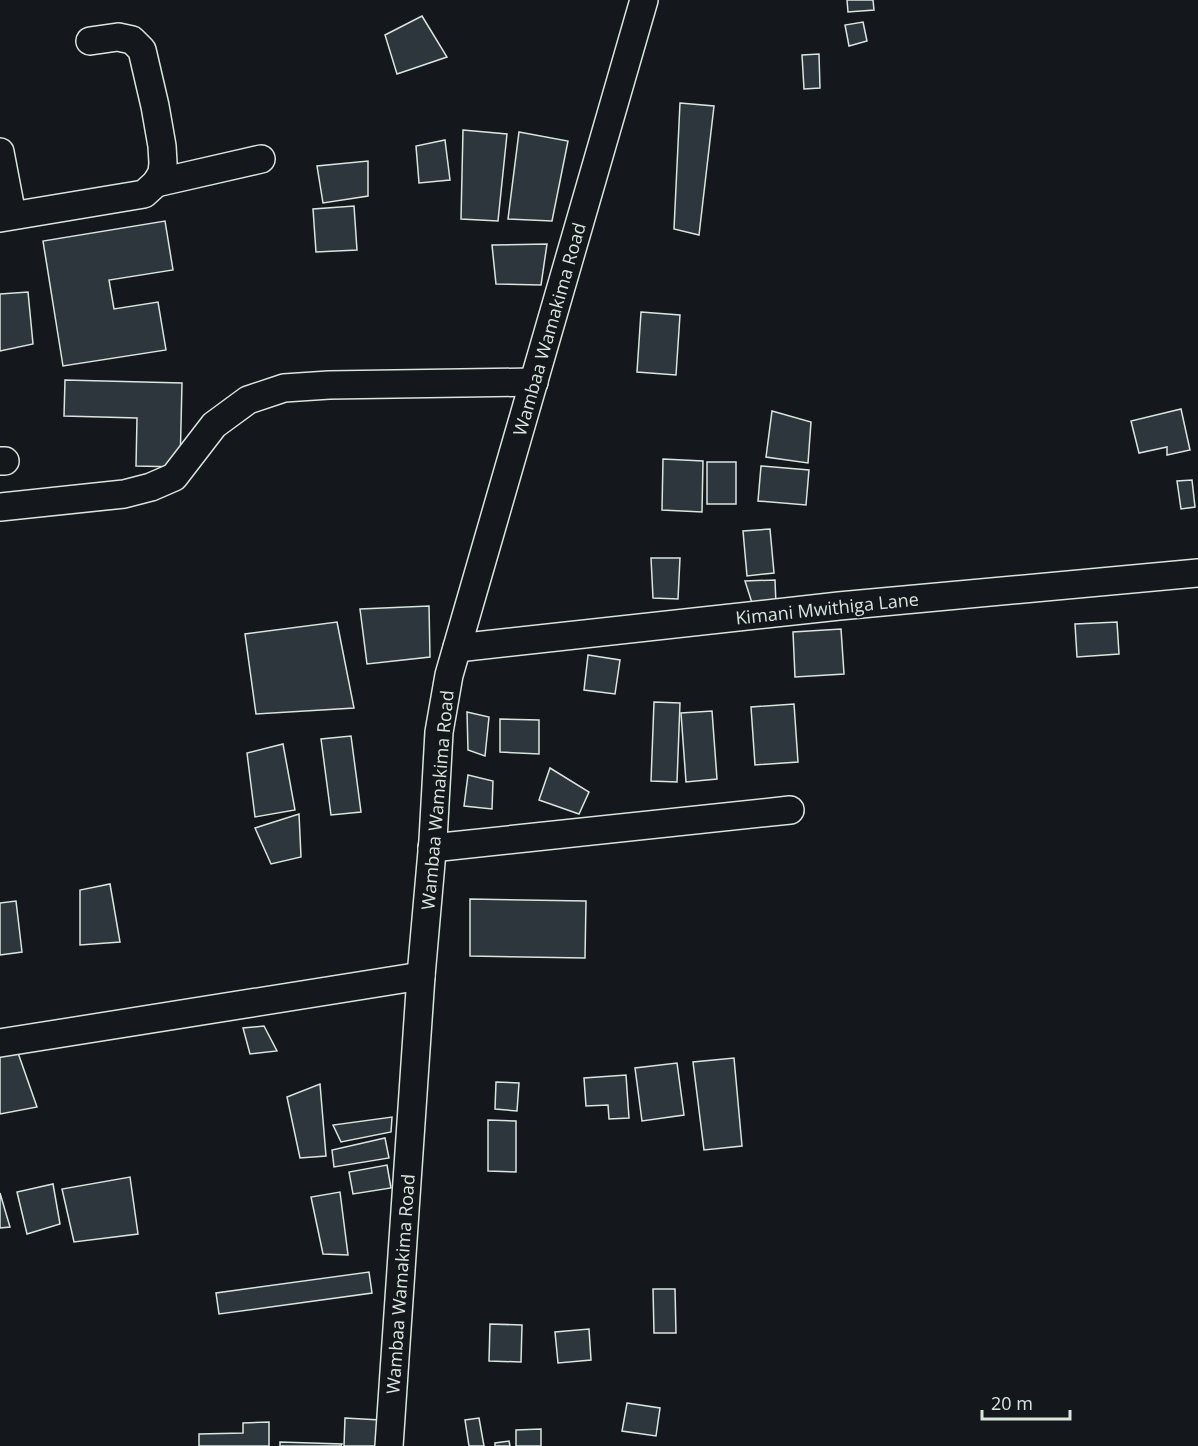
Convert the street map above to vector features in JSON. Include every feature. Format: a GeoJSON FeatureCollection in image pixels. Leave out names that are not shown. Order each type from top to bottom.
{"type":"FeatureCollection","features":[{"type":"Feature","properties":{"kind":"street","name":"Wambaa Wamakima Road"},"geometry":{"type":"LineString","coordinates":[[389,1446],[421,976],[440,732],[449,675],[644,0]]}},
{"type":"Feature","properties":{"kind":"street"},"geometry":{"type":"LineString","coordinates":[[0,152],[6,216],[144,194],[156,183],[162,173],[162,146],[142,50],[132,40],[118,38],[90,41]]}},
{"type":"Feature","properties":{"kind":"street"},"geometry":{"type":"LineString","coordinates":[[156,183],[261,159]]}},
{"type":"Feature","properties":{"kind":"street"},"geometry":{"type":"LineString","coordinates":[[0,507],[124,494],[151,487],[174,477],[214,425],[248,400],[284,388],[329,385],[534,382]]}},
{"type":"Feature","properties":{"kind":"street","name":"Kimani Mwithiga Lane"},"geometry":{"type":"LineString","coordinates":[[457,648],[851,605],[1198,573]]}},
{"type":"Feature","properties":{"kind":"street"},"geometry":{"type":"LineString","coordinates":[[432,848],[790,810]]}},
{"type":"Feature","properties":{"kind":"street"},"geometry":{"type":"LineString","coordinates":[[0,1043],[421,976]]}},
{"type":"Feature","properties":{"kind":"street"},"geometry":{"type":"LineString","coordinates":[[0,1027],[280,983]]}},
{"type":"Feature","properties":{"kind":"building"},"geometry":{"type":"Polygon","coordinates":[[[847,0],[873,0],[874,10],[848,12],[847,0]]]}},
{"type":"Feature","properties":{"kind":"building"},"geometry":{"type":"Polygon","coordinates":[[[422,16],[447,57],[397,74],[385,35],[422,16]]]}},
{"type":"Feature","properties":{"kind":"building"},"geometry":{"type":"Polygon","coordinates":[[[863,22],[867,41],[849,46],[845,25],[863,22]]]}},
{"type":"Feature","properties":{"kind":"building"},"geometry":{"type":"Polygon","coordinates":[[[819,54],[820,88],[804,89],[802,55],[819,54]]]}},
{"type":"Feature","properties":{"kind":"building"},"geometry":{"type":"Polygon","coordinates":[[[680,103],[714,106],[699,235],[674,229],[680,103]]]}},
{"type":"Feature","properties":{"kind":"building"},"geometry":{"type":"Polygon","coordinates":[[[463,130],[507,134],[498,221],[461,219],[463,130]]]}},
{"type":"Feature","properties":{"kind":"building"},"geometry":{"type":"Polygon","coordinates":[[[519,132],[568,141],[552,221],[508,219],[519,132]]]}},
{"type":"Feature","properties":{"kind":"building"},"geometry":{"type":"Polygon","coordinates":[[[445,140],[450,180],[419,183],[416,146],[445,140]]]}},
{"type":"Feature","properties":{"kind":"building"},"geometry":{"type":"Polygon","coordinates":[[[368,161],[368,196],[323,203],[317,166],[368,161]]]}},
{"type":"Feature","properties":{"kind":"building"},"geometry":{"type":"Polygon","coordinates":[[[354,206],[357,250],[316,252],[313,209],[354,206]]]}},
{"type":"Feature","properties":{"kind":"building"},"geometry":{"type":"Polygon","coordinates":[[[165,221],[173,270],[109,280],[114,309],[158,302],[166,350],[63,366],[43,241],[165,221]]]}},
{"type":"Feature","properties":{"kind":"building"},"geometry":{"type":"Polygon","coordinates":[[[547,244],[541,285],[496,284],[492,245],[547,244]]]}},
{"type":"Feature","properties":{"kind":"building"},"geometry":{"type":"Polygon","coordinates":[[[28,292],[33,344],[0,351],[0,294],[28,292]]]}},
{"type":"Feature","properties":{"kind":"building"},"geometry":{"type":"Polygon","coordinates":[[[641,312],[680,315],[676,375],[637,372],[641,312]]]}},
{"type":"Feature","properties":{"kind":"building"},"geometry":{"type":"Polygon","coordinates":[[[65,380],[182,383],[180,467],[136,466],[137,418],[64,416],[65,380]]]}},
{"type":"Feature","properties":{"kind":"building"},"geometry":{"type":"Polygon","coordinates":[[[1181,409],[1190,450],[1167,455],[1167,447],[1139,453],[1131,421],[1181,409]]]}},
{"type":"Feature","properties":{"kind":"building"},"geometry":{"type":"Polygon","coordinates":[[[772,411],[811,422],[808,463],[766,457],[772,411]]]}},
{"type":"Feature","properties":{"kind":"building"},"geometry":{"type":"Polygon","coordinates":[[[663,459],[703,461],[702,512],[662,510],[663,459]]]}},
{"type":"Feature","properties":{"kind":"building"},"geometry":{"type":"Polygon","coordinates":[[[707,462],[736,462],[736,504],[707,504],[707,462]]]}},
{"type":"Feature","properties":{"kind":"building"},"geometry":{"type":"Polygon","coordinates":[[[761,466],[809,470],[806,505],[758,501],[761,466]]]}},
{"type":"Feature","properties":{"kind":"building"},"geometry":{"type":"Polygon","coordinates":[[[1192,480],[1195,507],[1181,509],[1177,481],[1192,480]]]}},
{"type":"Feature","properties":{"kind":"building"},"geometry":{"type":"Polygon","coordinates":[[[770,529],[774,573],[747,576],[743,531],[770,529]]]}},
{"type":"Feature","properties":{"kind":"building"},"geometry":{"type":"Polygon","coordinates":[[[651,558],[680,558],[678,599],[653,598],[651,558]]]}},
{"type":"Feature","properties":{"kind":"building"},"geometry":{"type":"Polygon","coordinates":[[[775,580],[776,605],[753,606],[745,581],[775,580]]]}},
{"type":"Feature","properties":{"kind":"building"},"geometry":{"type":"Polygon","coordinates":[[[429,606],[430,657],[367,664],[360,609],[429,606]]]}},
{"type":"Feature","properties":{"kind":"building"},"geometry":{"type":"Polygon","coordinates":[[[337,622],[354,708],[256,714],[245,634],[337,622]]]}},
{"type":"Feature","properties":{"kind":"building"},"geometry":{"type":"Polygon","coordinates":[[[1117,622],[1119,654],[1077,657],[1075,624],[1117,622]]]}},
{"type":"Feature","properties":{"kind":"building"},"geometry":{"type":"Polygon","coordinates":[[[841,629],[844,674],[795,677],[793,632],[841,629]]]}},
{"type":"Feature","properties":{"kind":"building"},"geometry":{"type":"Polygon","coordinates":[[[588,655],[620,660],[615,694],[584,690],[588,655]]]}},
{"type":"Feature","properties":{"kind":"building"},"geometry":{"type":"Polygon","coordinates":[[[654,702],[680,703],[677,782],[651,781],[654,702]]]}},
{"type":"Feature","properties":{"kind":"building"},"geometry":{"type":"Polygon","coordinates":[[[794,704],[798,762],[755,765],[751,707],[794,704]]]}},
{"type":"Feature","properties":{"kind":"building"},"geometry":{"type":"Polygon","coordinates":[[[712,711],[717,779],[686,782],[681,713],[712,711]]]}},
{"type":"Feature","properties":{"kind":"building"},"geometry":{"type":"Polygon","coordinates":[[[467,712],[489,717],[485,756],[468,750],[467,712]]]}},
{"type":"Feature","properties":{"kind":"building"},"geometry":{"type":"Polygon","coordinates":[[[500,719],[539,720],[539,754],[500,752],[500,719]]]}},
{"type":"Feature","properties":{"kind":"building"},"geometry":{"type":"Polygon","coordinates":[[[351,736],[361,812],[331,815],[321,739],[351,736]]]}},
{"type":"Feature","properties":{"kind":"building"},"geometry":{"type":"Polygon","coordinates":[[[283,744],[295,810],[255,817],[247,753],[283,744]]]}},
{"type":"Feature","properties":{"kind":"building"},"geometry":{"type":"Polygon","coordinates":[[[550,768],[589,792],[579,814],[539,800],[550,768]]]}},
{"type":"Feature","properties":{"kind":"building"},"geometry":{"type":"Polygon","coordinates":[[[468,775],[493,781],[492,809],[464,806],[468,775]]]}},
{"type":"Feature","properties":{"kind":"building"},"geometry":{"type":"Polygon","coordinates":[[[299,814],[301,857],[271,864],[255,828],[299,814]]]}},
{"type":"Feature","properties":{"kind":"building"},"geometry":{"type":"Polygon","coordinates":[[[110,884],[120,942],[80,945],[80,890],[110,884]]]}},
{"type":"Feature","properties":{"kind":"building"},"geometry":{"type":"Polygon","coordinates":[[[470,899],[586,901],[585,958],[470,956],[470,899]]]}},
{"type":"Feature","properties":{"kind":"building"},"geometry":{"type":"Polygon","coordinates":[[[16,901],[22,952],[0,955],[0,903],[16,901]]]}},
{"type":"Feature","properties":{"kind":"building"},"geometry":{"type":"Polygon","coordinates":[[[264,1026],[277,1051],[250,1054],[243,1028],[264,1026]]]}},
{"type":"Feature","properties":{"kind":"building"},"geometry":{"type":"Polygon","coordinates":[[[17,1050],[37,1107],[0,1114],[0,1054],[17,1050]]]}},
{"type":"Feature","properties":{"kind":"building"},"geometry":{"type":"Polygon","coordinates":[[[734,1058],[742,1146],[704,1150],[693,1062],[734,1058]]]}},
{"type":"Feature","properties":{"kind":"building"},"geometry":{"type":"Polygon","coordinates":[[[677,1063],[684,1115],[642,1121],[635,1068],[677,1063]]]}},
{"type":"Feature","properties":{"kind":"building"},"geometry":{"type":"Polygon","coordinates":[[[626,1075],[629,1118],[609,1119],[608,1105],[586,1106],[584,1078],[626,1075]]]}},
{"type":"Feature","properties":{"kind":"building"},"geometry":{"type":"Polygon","coordinates":[[[496,1082],[519,1083],[517,1111],[495,1109],[496,1082]]]}},
{"type":"Feature","properties":{"kind":"building"},"geometry":{"type":"Polygon","coordinates":[[[320,1084],[326,1156],[300,1158],[287,1097],[320,1084]]]}},
{"type":"Feature","properties":{"kind":"building"},"geometry":{"type":"Polygon","coordinates":[[[392,1117],[391,1132],[341,1142],[333,1125],[392,1117]]]}},
{"type":"Feature","properties":{"kind":"building"},"geometry":{"type":"Polygon","coordinates":[[[488,1120],[516,1121],[516,1172],[488,1171],[488,1120]]]}},
{"type":"Feature","properties":{"kind":"building"},"geometry":{"type":"Polygon","coordinates":[[[385,1138],[389,1158],[334,1167],[332,1150],[385,1138]]]}},
{"type":"Feature","properties":{"kind":"building"},"geometry":{"type":"Polygon","coordinates":[[[387,1165],[391,1188],[353,1194],[349,1172],[387,1165]]]}},
{"type":"Feature","properties":{"kind":"building"},"geometry":{"type":"Polygon","coordinates":[[[130,1177],[138,1234],[74,1242],[62,1189],[130,1177]]]}},
{"type":"Feature","properties":{"kind":"building"},"geometry":{"type":"Polygon","coordinates":[[[53,1184],[60,1224],[27,1234],[17,1192],[53,1184]]]}},
{"type":"Feature","properties":{"kind":"building"},"geometry":{"type":"Polygon","coordinates":[[[340,1192],[348,1255],[323,1254],[311,1197],[340,1192]]]}},
{"type":"Feature","properties":{"kind":"building"},"geometry":{"type":"Polygon","coordinates":[[[0,1193],[10,1227],[0,1228],[0,1193]]]}},
{"type":"Feature","properties":{"kind":"building"},"geometry":{"type":"Polygon","coordinates":[[[369,1272],[372,1293],[219,1314],[216,1293],[369,1272]]]}},
{"type":"Feature","properties":{"kind":"building"},"geometry":{"type":"Polygon","coordinates":[[[653,1289],[675,1289],[676,1333],[654,1333],[653,1289]]]}},
{"type":"Feature","properties":{"kind":"building"},"geometry":{"type":"Polygon","coordinates":[[[490,1324],[522,1325],[521,1362],[489,1361],[490,1324]]]}},
{"type":"Feature","properties":{"kind":"building"},"geometry":{"type":"Polygon","coordinates":[[[589,1329],[591,1360],[558,1363],[555,1332],[589,1329]]]}},
{"type":"Feature","properties":{"kind":"building"},"geometry":{"type":"Polygon","coordinates":[[[627,1403],[660,1408],[656,1436],[622,1431],[627,1403]]]}},
{"type":"Feature","properties":{"kind":"building"},"geometry":{"type":"Polygon","coordinates":[[[345,1418],[380,1420],[379,1446],[344,1446],[345,1418]]]}},
{"type":"Feature","properties":{"kind":"building"},"geometry":{"type":"Polygon","coordinates":[[[479,1418],[484,1446],[469,1446],[465,1420],[479,1418]]]}},
{"type":"Feature","properties":{"kind":"building"},"geometry":{"type":"Polygon","coordinates":[[[269,1422],[269,1446],[199,1446],[199,1434],[243,1433],[243,1423],[269,1422]]]}},
{"type":"Feature","properties":{"kind":"building"},"geometry":{"type":"Polygon","coordinates":[[[541,1429],[541,1446],[516,1446],[516,1430],[541,1429]]]}},
{"type":"Feature","properties":{"kind":"building"},"geometry":{"type":"Polygon","coordinates":[[[509,1441],[510,1446],[495,1446],[495,1443],[509,1441]]]}},
{"type":"Feature","properties":{"kind":"building"},"geometry":{"type":"Polygon","coordinates":[[[280,1442],[342,1444],[341,1446],[280,1446],[280,1442]]]}}]}
